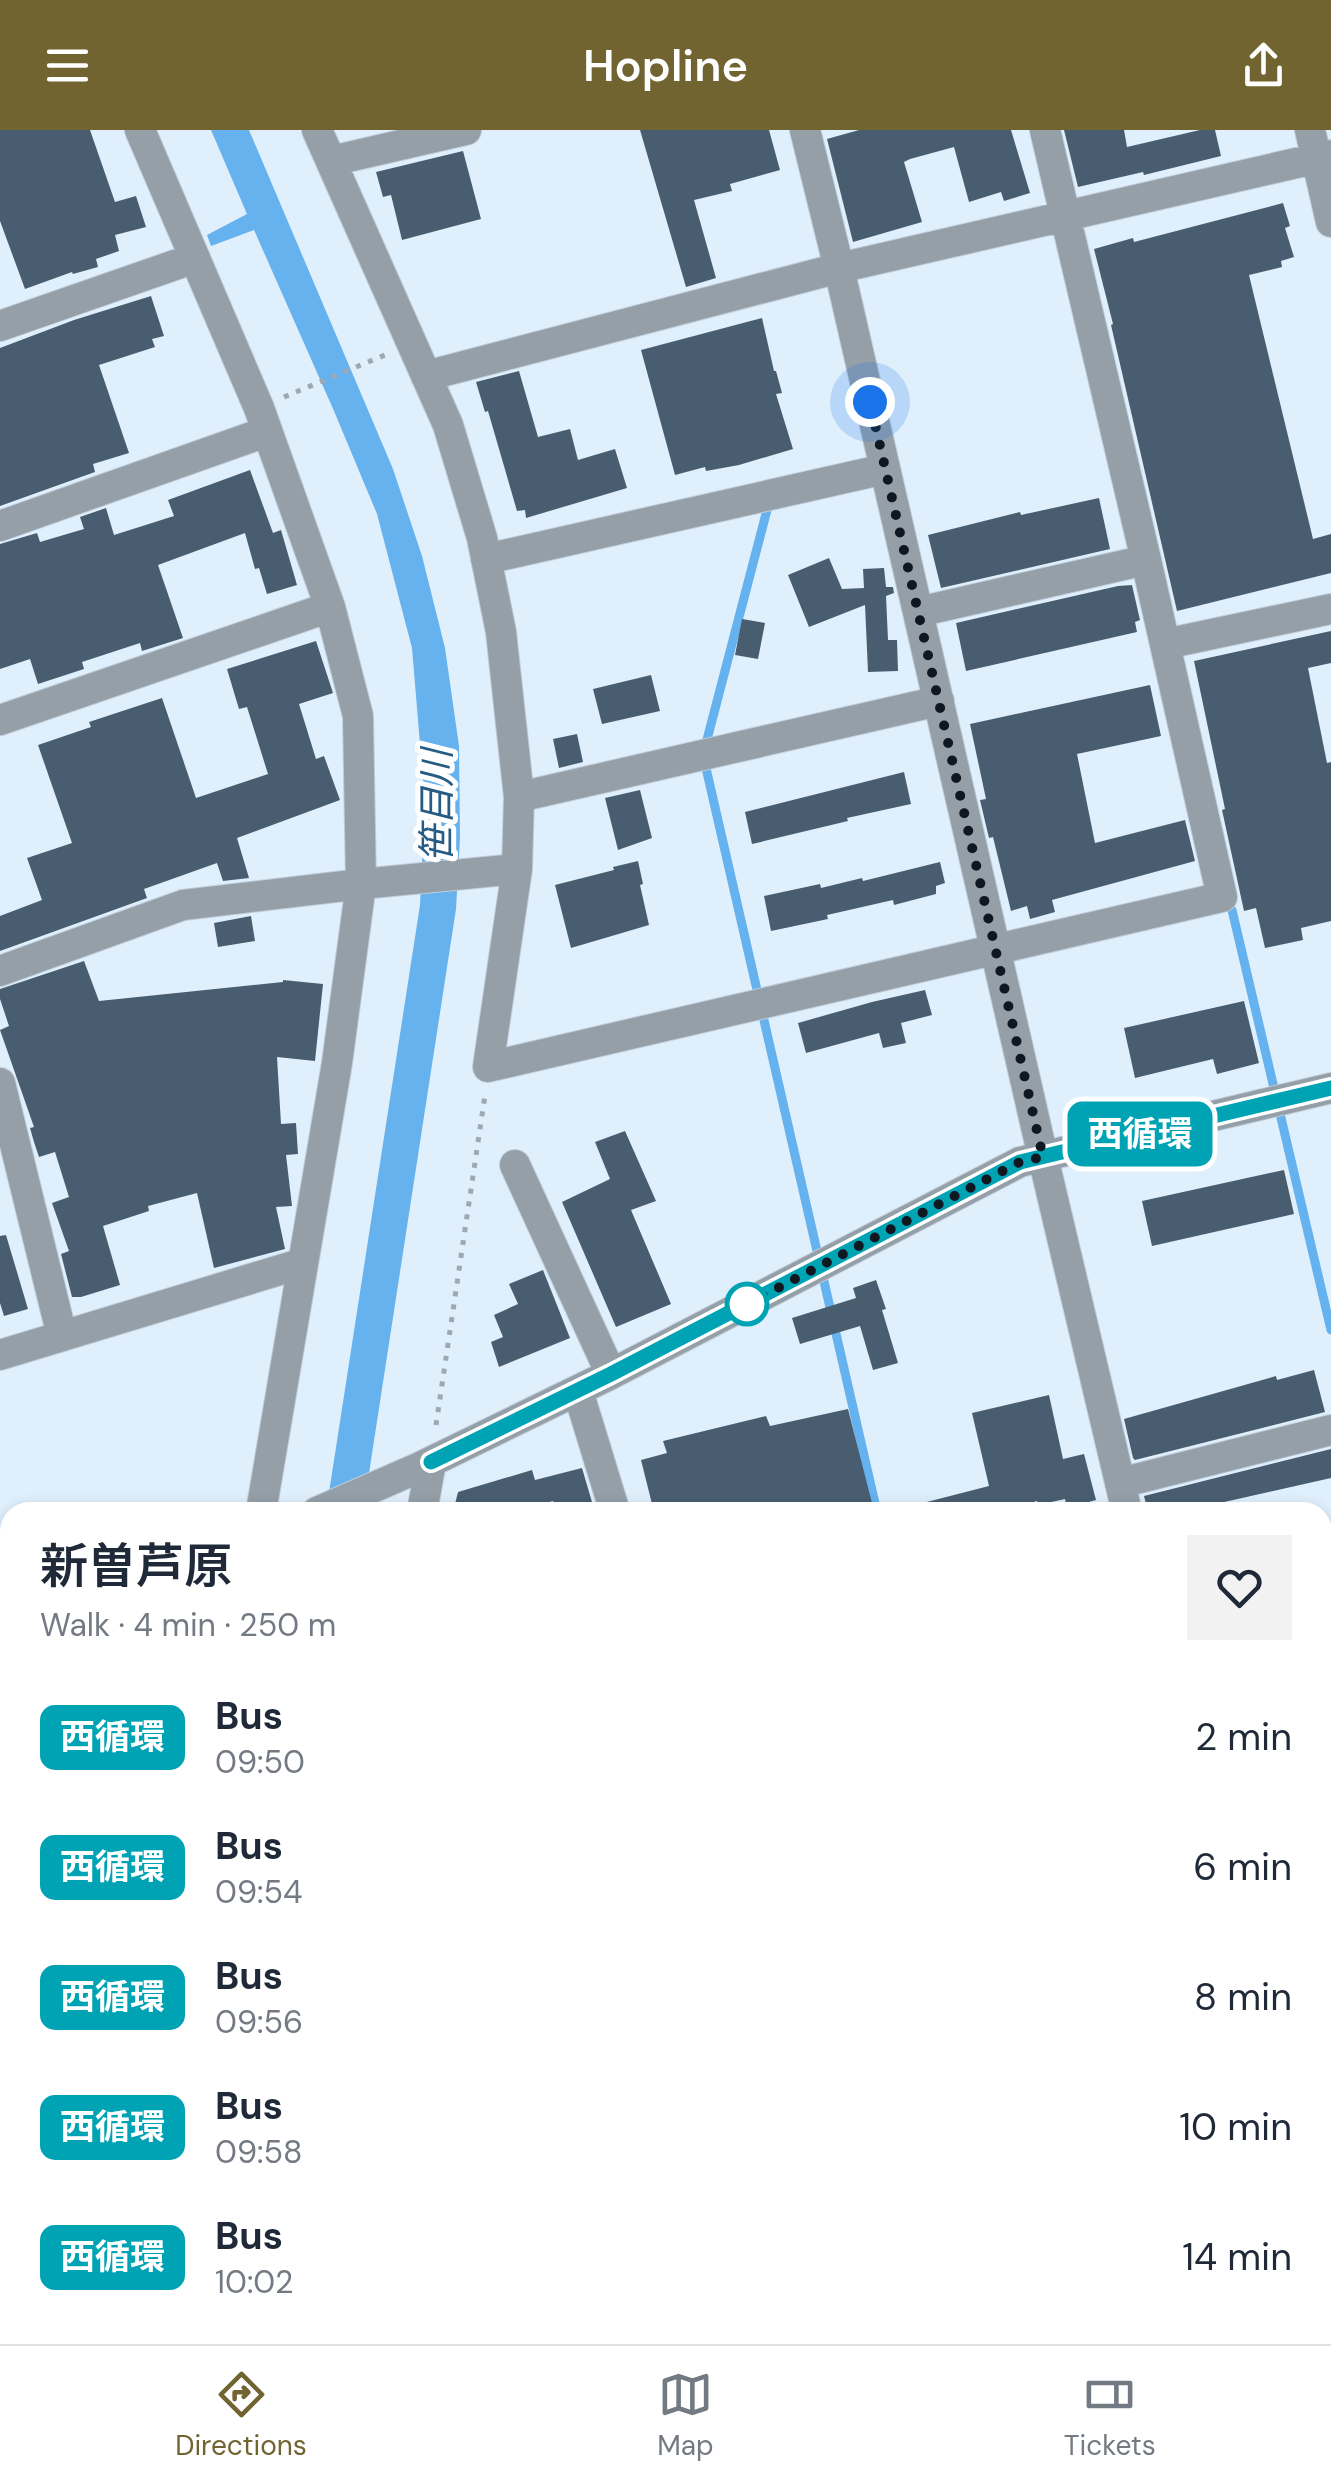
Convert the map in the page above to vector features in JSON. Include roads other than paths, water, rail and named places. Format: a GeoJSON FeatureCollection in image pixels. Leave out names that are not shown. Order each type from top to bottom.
{"type":"FeatureCollection","features":[{"type":"Feature","properties":{"kind":"street"},"geometry":{"type":"LineString","coordinates":[[140,130],[258,408],[330,608],[358,716],[367,884],[263,1502]]}},
{"type":"Feature","properties":{"kind":"street"},"geometry":{"type":"LineString","coordinates":[[317,130],[448,425],[482,538],[501,632],[519,797],[488,1067],[1222,897],[1045,130]]}},
{"type":"Feature","properties":{"kind":"street"},"geometry":{"type":"LineString","coordinates":[[331,161],[466,130]]}},
{"type":"Feature","properties":{"kind":"street"},"geometry":{"type":"LineString","coordinates":[[805,130],[1124,1498],[1331,1430]]}},
{"type":"Feature","properties":{"kind":"street"},"geometry":{"type":"LineString","coordinates":[[426,376],[840,268],[1066,216],[1319,148],[1331,222]]}},
{"type":"Feature","properties":{"kind":"street"},"geometry":{"type":"LineString","coordinates":[[0,326],[195,258]]}},
{"type":"Feature","properties":{"kind":"street"},"geometry":{"type":"LineString","coordinates":[[0,526],[266,432]]}},
{"type":"Feature","properties":{"kind":"street"},"geometry":{"type":"LineString","coordinates":[[486,559],[886,469]]}},
{"type":"Feature","properties":{"kind":"street"},"geometry":{"type":"LineString","coordinates":[[918,612],[1146,560]]}},
{"type":"Feature","properties":{"kind":"street"},"geometry":{"type":"LineString","coordinates":[[0,720],[330,608]]}},
{"type":"Feature","properties":{"kind":"street"},"geometry":{"type":"LineString","coordinates":[[1165,644],[1331,609]]}},
{"type":"Feature","properties":{"kind":"street"},"geometry":{"type":"LineString","coordinates":[[519,797],[939,701]]}},
{"type":"Feature","properties":{"kind":"street"},"geometry":{"type":"LineString","coordinates":[[0,971],[183,905],[510,870]]}},
{"type":"Feature","properties":{"kind":"street"},"geometry":{"type":"LineString","coordinates":[[0,1084],[62,1336]]}},
{"type":"Feature","properties":{"kind":"street"},"geometry":{"type":"LineString","coordinates":[[340,1502],[578,1391],[1020,1162],[1331,1088]]}},
{"type":"Feature","properties":{"kind":"street"},"geometry":{"type":"LineString","coordinates":[[515,1165],[611,1374]]}},
{"type":"Feature","properties":{"kind":"street"},"geometry":{"type":"LineString","coordinates":[[0,1355],[303,1263]]}},
{"type":"Feature","properties":{"kind":"street"},"geometry":{"type":"LineString","coordinates":[[578,1391],[612,1502]]}},
{"type":"Feature","properties":{"kind":"street"},"geometry":{"type":"LineString","coordinates":[[422,1502],[424,1465]]}},
{"type":"Feature","properties":{"kind":"water","name":"笹目川"},"geometry":{"type":"Polygon","coordinates":[[[211,130],[249,130],[393,469],[422,556],[445,648],[459,746],[456,909],[365,1502],[328,1502],[420,905],[425,804],[412,648],[377,514],[254,230],[211,246],[207,235],[247,214],[211,130]]]}},
{"type":"Feature","properties":{"kind":"waterway"},"geometry":{"type":"LineString","coordinates":[[767,510],[703,755],[875,1502]]}},
{"type":"Feature","properties":{"kind":"waterway"},"geometry":{"type":"LineString","coordinates":[[1232,910],[1331,1330]]}}]}
